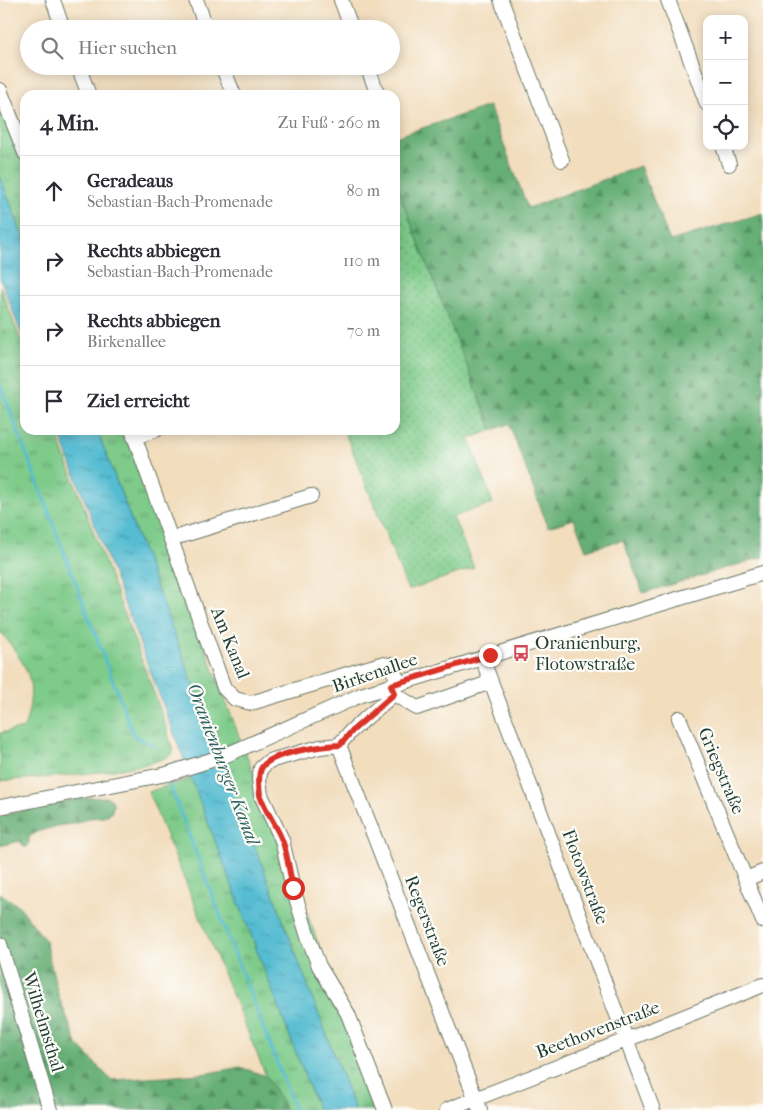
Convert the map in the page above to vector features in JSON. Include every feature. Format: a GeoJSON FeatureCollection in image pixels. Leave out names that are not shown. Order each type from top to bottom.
{"type":"FeatureCollection","features":[{"type":"Feature","properties":{"kind":"street"},"geometry":{"type":"LineString","coordinates":[[52,0],[60,20]]}},
{"type":"Feature","properties":{"kind":"street"},"geometry":{"type":"LineString","coordinates":[[196,0],[204,20]]}},
{"type":"Feature","properties":{"kind":"street"},"geometry":{"type":"LineString","coordinates":[[341,0],[349,20]]}},
{"type":"Feature","properties":{"kind":"street"},"geometry":{"type":"LineString","coordinates":[[501,0],[562,160]]}},
{"type":"Feature","properties":{"kind":"street"},"geometry":{"type":"LineString","coordinates":[[668,0],[703,93]]}},
{"type":"Feature","properties":{"kind":"street"},"geometry":{"type":"LineString","coordinates":[[81,75],[87,90]]}},
{"type":"Feature","properties":{"kind":"street"},"geometry":{"type":"LineString","coordinates":[[226,75],[232,90]]}},
{"type":"Feature","properties":{"kind":"street"},"geometry":{"type":"LineString","coordinates":[[370,75],[376,90]]}},
{"type":"Feature","properties":{"kind":"street"},"geometry":{"type":"LineString","coordinates":[[0,90],[20,140]]}},
{"type":"Feature","properties":{"kind":"street"},"geometry":{"type":"LineString","coordinates":[[725,150],[730,164]]}},
{"type":"Feature","properties":{"kind":"street","name":"Am Kanal"},"geometry":{"type":"LineString","coordinates":[[133,435],[224,688],[235,699],[251,702],[381,664],[390,665],[394,687]]}},
{"type":"Feature","properties":{"kind":"street"},"geometry":{"type":"LineString","coordinates":[[171,539],[311,496]]}},
{"type":"Feature","properties":{"kind":"street","name":"Birkenallee"},"geometry":{"type":"LineString","coordinates":[[0,806],[146,779],[176,771],[224,756],[334,706],[482,658],[763,573]]}},
{"type":"Feature","properties":{"kind":"street","name":"Flotowstraße"},"geometry":{"type":"LineString","coordinates":[[482,658],[654,1110]]}},
{"type":"Feature","properties":{"kind":"street"},"geometry":{"type":"LineString","coordinates":[[385,1110],[348,1014],[319,966],[308,937],[293,888],[282,840],[260,795],[259,779],[261,768],[269,760],[320,747],[340,745],[394,687],[417,708],[491,682]]}},
{"type":"Feature","properties":{"kind":"street","name":"Griegstraße"},"geometry":{"type":"LineString","coordinates":[[679,718],[763,921]]}},
{"type":"Feature","properties":{"kind":"street","name":"Regerstraße"},"geometry":{"type":"LineString","coordinates":[[340,745],[477,1104]]}},
{"type":"Feature","properties":{"kind":"street"},"geometry":{"type":"LineString","coordinates":[[746,879],[763,872]]}},
{"type":"Feature","properties":{"kind":"street","name":"Wilhelmsthal"},"geometry":{"type":"LineString","coordinates":[[0,944],[50,1110]]}},
{"type":"Feature","properties":{"kind":"street","name":"Beethovenstraße"},"geometry":{"type":"LineString","coordinates":[[447,1110],[477,1104],[626,1040],[763,985]]}},
{"type":"Feature","properties":{"kind":"green space"},"geometry":{"type":"Polygon","coordinates":[[[489,106],[528,208],[640,166],[670,241],[763,213],[763,557],[643,593],[623,540],[586,550],[574,519],[548,527],[509,424],[492,430],[400,195],[400,135],[489,106]]]}},
{"type":"Feature","properties":{"kind":"green space"},"geometry":{"type":"Polygon","coordinates":[[[0,107],[20,158],[20,229],[0,176],[0,107]]]}},
{"type":"Feature","properties":{"kind":"green space"},"geometry":{"type":"Polygon","coordinates":[[[400,195],[492,430],[469,439],[493,503],[453,517],[474,568],[408,590],[346,435],[400,435],[400,195]]]}},
{"type":"Feature","properties":{"kind":"green space"},"geometry":{"type":"Polygon","coordinates":[[[0,286],[20,339],[20,435],[57,435],[160,709],[174,752],[163,759],[144,765],[92,773],[0,781],[0,733],[24,728],[29,710],[31,691],[25,667],[0,631],[0,286]]]}},
{"type":"Feature","properties":{"kind":"green space"},"geometry":{"type":"Polygon","coordinates":[[[99,435],[128,435],[186,597],[382,1110],[355,1110],[99,435]]]}},
{"type":"Feature","properties":{"kind":"green space"},"geometry":{"type":"Polygon","coordinates":[[[191,778],[318,1110],[284,1110],[283,1103],[266,1076],[148,792],[191,778]]]}},
{"type":"Feature","properties":{"kind":"green space"},"geometry":{"type":"Polygon","coordinates":[[[105,797],[111,799],[114,805],[111,813],[103,817],[89,818],[74,824],[39,831],[29,837],[29,843],[25,848],[20,841],[0,846],[0,816],[81,798],[105,797]]]}},
{"type":"Feature","properties":{"kind":"green space"},"geometry":{"type":"Polygon","coordinates":[[[0,893],[20,907],[45,940],[58,994],[77,1044],[111,1080],[209,1073],[240,1067],[266,1076],[283,1103],[284,1110],[0,1110],[0,893]]]}},
{"type":"Feature","properties":{"kind":"water"},"geometry":{"type":"Polygon","coordinates":[[[0,176],[20,229],[20,330],[0,278],[0,176]]]}},
{"type":"Feature","properties":{"kind":"water","name":"Oranienburger Kanal"},"geometry":{"type":"Polygon","coordinates":[[[60,435],[99,435],[355,1110],[318,1110],[60,435]]]}},
{"type":"Feature","properties":{"kind":"waterway"},"geometry":{"type":"LineString","coordinates":[[0,384],[134,736],[155,746]]}},
{"type":"Feature","properties":{"kind":"waterway"},"geometry":{"type":"LineString","coordinates":[[169,783],[295,1110]]}},
{"type":"Feature","properties":{"kind":"place","name":"Oranienburg, Flotowstraße"},"geometry":{"type":"Point","coordinates":[521,653]}},
{"type":"Feature","properties":{"kind":"route"},"geometry":{"type":"LineString","coordinates":[[293,888],[282,840],[260,795],[259,779],[261,768],[269,760],[281,756],[320,747],[340,745],[352,731],[394,694],[391,685],[490,655]]}}]}
